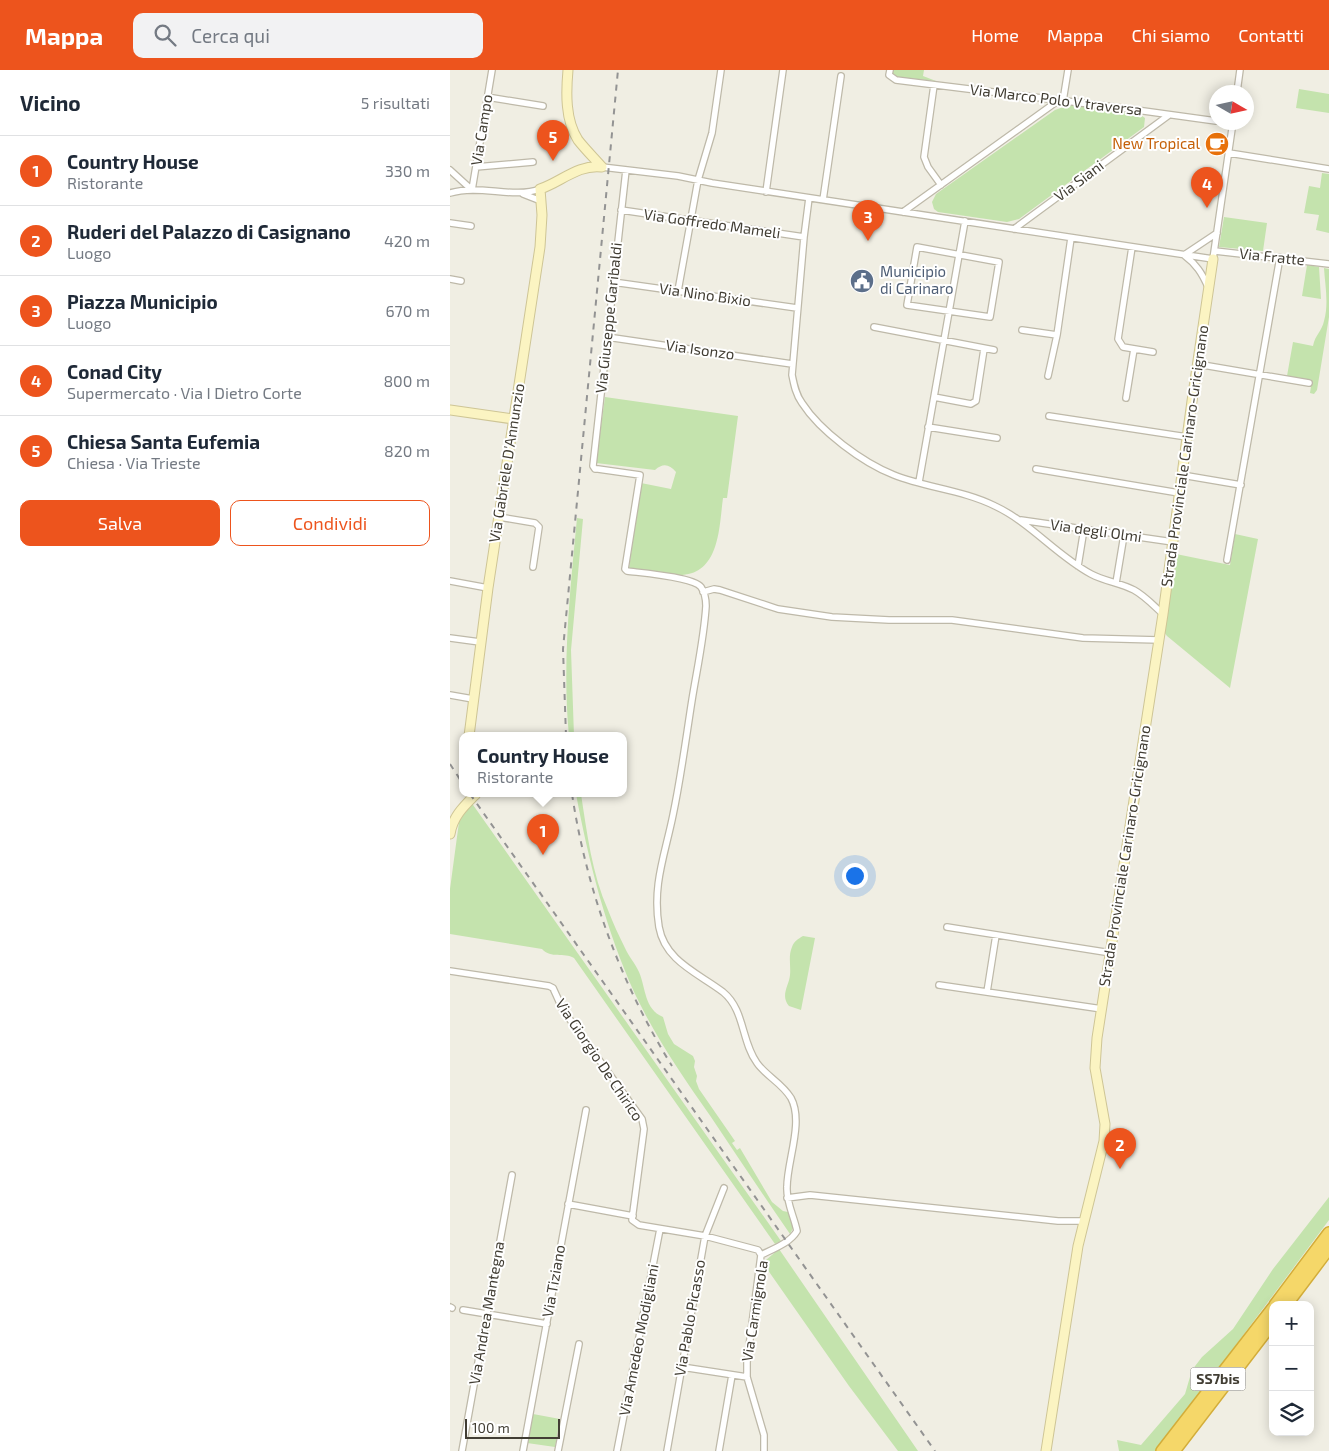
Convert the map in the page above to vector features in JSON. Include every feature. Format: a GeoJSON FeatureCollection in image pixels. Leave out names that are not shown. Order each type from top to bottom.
{"type":"FeatureCollection","features":[{"type":"Feature","properties":{"kind":"highway"},"geometry":{"type":"LineString","coordinates":[[1278,1301],[1329,1233]]}},
{"type":"Feature","properties":{"kind":"highway"},"geometry":{"type":"LineString","coordinates":[[1289,1301],[1329,1248]]}},
{"type":"Feature","properties":{"kind":"highway","name":"SS7bis"},"geometry":{"type":"LineString","coordinates":[[1162,1451],[1269,1313]]}},
{"type":"Feature","properties":{"kind":"highway","name":"SS7bis"},"geometry":{"type":"LineString","coordinates":[[1174,1451],[1269,1327]]}},
{"type":"Feature","properties":{"kind":"street","name":"Via Campo"},"geometry":{"type":"LineString","coordinates":[[472,190],[492,70]]}},
{"type":"Feature","properties":{"kind":"street"},"geometry":{"type":"LineString","coordinates":[[568,70],[566,86],[571,125],[578,139],[602,167]]}},
{"type":"Feature","properties":{"kind":"street"},"geometry":{"type":"LineString","coordinates":[[678,291],[698,180],[712,133],[721,70]]}},
{"type":"Feature","properties":{"kind":"street"},"geometry":{"type":"LineString","coordinates":[[766,192],[782,70]]}},
{"type":"Feature","properties":{"kind":"street","name":"Via Marco Polo V traversa"},"geometry":{"type":"LineString","coordinates":[[890,70],[889,74],[896,80],[1209,120]]}},
{"type":"Feature","properties":{"kind":"street"},"geometry":{"type":"LineString","coordinates":[[903,212],[1061,100],[1068,70]]}},
{"type":"Feature","properties":{"kind":"street"},"geometry":{"type":"LineString","coordinates":[[1239,85],[1240,70]]}},
{"type":"Feature","properties":{"kind":"street"},"geometry":{"type":"LineString","coordinates":[[823,200],[841,76]]}},
{"type":"Feature","properties":{"kind":"street"},"geometry":{"type":"LineString","coordinates":[[934,85],[924,157],[941,185]]}},
{"type":"Feature","properties":{"kind":"street"},"geometry":{"type":"LineString","coordinates":[[487,97],[543,106]]}},
{"type":"Feature","properties":{"kind":"street","name":"Via Siani"},"geometry":{"type":"LineString","coordinates":[[1014,229],[1169,114]]}},
{"type":"Feature","properties":{"kind":"street"},"geometry":{"type":"LineString","coordinates":[[1214,255],[1232,130]]}},
{"type":"Feature","properties":{"kind":"street"},"geometry":{"type":"LineString","coordinates":[[1229,153],[1329,169]]}},
{"type":"Feature","properties":{"kind":"street"},"geometry":{"type":"LineString","coordinates":[[476,167],[533,162]]}},
{"type":"Feature","properties":{"kind":"street"},"geometry":{"type":"LineString","coordinates":[[450,194],[480,189],[521,193],[540,189],[579,168],[602,167]]}},
{"type":"Feature","properties":{"kind":"street","name":"Via Fratte"},"geometry":{"type":"LineString","coordinates":[[602,167],[1184,255],[1280,257],[1329,264]]}},
{"type":"Feature","properties":{"kind":"street","name":"Via Giuseppe Garibaldi"},"geometry":{"type":"LineString","coordinates":[[626,170],[593,466],[594,469],[640,476],[625,569],[627,571],[683,579],[696,584],[703,592]]}},
{"type":"Feature","properties":{"kind":"street"},"geometry":{"type":"LineString","coordinates":[[451,173],[472,190]]}},
{"type":"Feature","properties":{"kind":"street","name":"Via Gabriele D'Annunzio"},"geometry":{"type":"LineString","coordinates":[[470,732],[480,642],[540,247],[540,189]]}},
{"type":"Feature","properties":{"kind":"street"},"geometry":{"type":"LineString","coordinates":[[521,193],[541,202]]}},
{"type":"Feature","properties":{"kind":"street"},"geometry":{"type":"LineString","coordinates":[[809,198],[792,375],[795,390],[812,417],[832,436],[870,464],[894,475],[974,496],[997,506],[1019,519],[1078,566],[1092,574],[1135,590],[1163,614]]}},
{"type":"Feature","properties":{"kind":"street","name":"Via Goffredo Mameli"},"geometry":{"type":"LineString","coordinates":[[621,210],[804,237]]}},
{"type":"Feature","properties":{"kind":"street"},"geometry":{"type":"LineString","coordinates":[[918,482],[965,222]]}},
{"type":"Feature","properties":{"kind":"street"},"geometry":{"type":"LineString","coordinates":[[450,223],[472,226]]}},
{"type":"Feature","properties":{"kind":"street"},"geometry":{"type":"LineString","coordinates":[[1209,289],[1203,274],[1184,255],[1217,233]]}},
{"type":"Feature","properties":{"kind":"street"},"geometry":{"type":"LineString","coordinates":[[1048,376],[1057,335],[1071,238]]}},
{"type":"Feature","properties":{"kind":"street"},"geometry":{"type":"LineString","coordinates":[[917,247],[999,262],[990,317],[949,312],[907,305],[917,247]]}},
{"type":"Feature","properties":{"kind":"street"},"geometry":{"type":"LineString","coordinates":[[1132,247],[1118,339],[1123,348],[1153,352]]}},
{"type":"Feature","properties":{"kind":"street","name":"Strada Provinciale Carinaro-Gricignano"},"geometry":{"type":"LineString","coordinates":[[1046,1451],[1078,1246],[1104,1141],[1104,1124],[1095,1068],[1102,1009],[1163,614],[1197,364],[1214,255]]}},
{"type":"Feature","properties":{"kind":"street"},"geometry":{"type":"LineString","coordinates":[[1227,560],[1280,257]]}},
{"type":"Feature","properties":{"kind":"street"},"geometry":{"type":"LineString","coordinates":[[450,279],[461,281]]}},
{"type":"Feature","properties":{"kind":"street","name":"Via Nino Bixio"},"geometry":{"type":"LineString","coordinates":[[613,282],[797,308]]}},
{"type":"Feature","properties":{"kind":"street"},"geometry":{"type":"LineString","coordinates":[[874,327],[994,350]]}},
{"type":"Feature","properties":{"kind":"street"},"geometry":{"type":"LineString","coordinates":[[1022,330],[1057,335]]}},
{"type":"Feature","properties":{"kind":"street","name":"Via Isonzo"},"geometry":{"type":"LineString","coordinates":[[607,337],[792,364]]}},
{"type":"Feature","properties":{"kind":"street"},"geometry":{"type":"LineString","coordinates":[[934,397],[971,404],[976,400],[984,348]]}},
{"type":"Feature","properties":{"kind":"street"},"geometry":{"type":"LineString","coordinates":[[1126,398],[1134,349]]}},
{"type":"Feature","properties":{"kind":"street"},"geometry":{"type":"LineString","coordinates":[[1197,364],[1309,383]]}},
{"type":"Feature","properties":{"kind":"street"},"geometry":{"type":"LineString","coordinates":[[450,410],[513,419]]}},
{"type":"Feature","properties":{"kind":"street"},"geometry":{"type":"LineString","coordinates":[[1049,416],[1187,437]]}},
{"type":"Feature","properties":{"kind":"street"},"geometry":{"type":"LineString","coordinates":[[928,427],[997,438]]}},
{"type":"Feature","properties":{"kind":"street"},"geometry":{"type":"LineString","coordinates":[[1036,469],[1179,493]]}},
{"type":"Feature","properties":{"kind":"street"},"geometry":{"type":"LineString","coordinates":[[1182,475],[1241,485]]}},
{"type":"Feature","properties":{"kind":"street"},"geometry":{"type":"LineString","coordinates":[[499,517],[535,523],[539,528],[533,567]]}},
{"type":"Feature","properties":{"kind":"street","name":"Via degli Olmi"},"geometry":{"type":"LineString","coordinates":[[1019,519],[1173,542]]}},
{"type":"Feature","properties":{"kind":"street"},"geometry":{"type":"LineString","coordinates":[[1078,566],[1084,529]]}},
{"type":"Feature","properties":{"kind":"street"},"geometry":{"type":"LineString","coordinates":[[1116,584],[1124,535]]}},
{"type":"Feature","properties":{"kind":"street"},"geometry":{"type":"LineString","coordinates":[[450,581],[488,588]]}},
{"type":"Feature","properties":{"kind":"street"},"geometry":{"type":"LineString","coordinates":[[703,592],[714,589],[720,590],[778,609],[832,617],[889,620],[952,620],[1062,636],[1159,640]]}},
{"type":"Feature","properties":{"kind":"street","name":"Via Carmignola"},"geometry":{"type":"LineString","coordinates":[[703,592],[706,606],[704,624],[673,815],[663,851],[657,901],[660,928],[666,945],[675,958],[686,968],[730,998],[741,1019],[756,1062],[784,1089],[794,1105],[795,1122],[787,1181],[788,1198],[796,1228],[795,1234],[781,1245],[761,1255],[747,1362],[746,1377],[764,1435],[764,1451]]}},
{"type":"Feature","properties":{"kind":"street"},"geometry":{"type":"LineString","coordinates":[[450,638],[480,642]]}},
{"type":"Feature","properties":{"kind":"street"},"geometry":{"type":"LineString","coordinates":[[450,695],[473,699]]}},
{"type":"Feature","properties":{"kind":"street"},"geometry":{"type":"LineString","coordinates":[[450,832],[452,822],[457,814],[473,797]]}},
{"type":"Feature","properties":{"kind":"street"},"geometry":{"type":"LineString","coordinates":[[948,927],[1110,953]]}},
{"type":"Feature","properties":{"kind":"street"},"geometry":{"type":"LineString","coordinates":[[987,992],[996,935]]}},
{"type":"Feature","properties":{"kind":"street","name":"Via Giorgio De Chirico"},"geometry":{"type":"LineString","coordinates":[[450,971],[553,988],[563,1010],[642,1118],[644,1129],[633,1216]]}},
{"type":"Feature","properties":{"kind":"street"},"geometry":{"type":"LineString","coordinates":[[939,985],[1102,1009]]}},
{"type":"Feature","properties":{"kind":"street","name":"Via Tiziano"},"geometry":{"type":"LineString","coordinates":[[523,1451],[586,1110]]}},
{"type":"Feature","properties":{"kind":"street","name":"Via Andrea Mantegna"},"geometry":{"type":"LineString","coordinates":[[462,1451],[512,1175]]}},
{"type":"Feature","properties":{"kind":"street","name":"Via Pablo Picasso"},"geometry":{"type":"LineString","coordinates":[[667,1451],[705,1236],[724,1188]]}},
{"type":"Feature","properties":{"kind":"street"},"geometry":{"type":"LineString","coordinates":[[788,1198],[810,1195],[1058,1221],[1083,1221]]}},
{"type":"Feature","properties":{"kind":"street"},"geometry":{"type":"LineString","coordinates":[[568,1204],[633,1216],[632,1220],[639,1225],[705,1236],[758,1250],[761,1255]]}},
{"type":"Feature","properties":{"kind":"street","name":"Via Amedeo Modigliani"},"geometry":{"type":"LineString","coordinates":[[617,1451],[660,1229]]}},
{"type":"Feature","properties":{"kind":"street"},"geometry":{"type":"LineString","coordinates":[[463,1310],[546,1324]]}},
{"type":"Feature","properties":{"kind":"street"},"geometry":{"type":"LineString","coordinates":[[558,1451],[579,1344]]}},
{"type":"Feature","properties":{"kind":"street"},"geometry":{"type":"LineString","coordinates":[[682,1367],[746,1377]]}},
{"type":"Feature","properties":{"kind":"street"},"geometry":{"type":"LineString","coordinates":[[719,1451],[732,1375]]}},
{"type":"Feature","properties":{"kind":"green space"},"geometry":{"type":"Polygon","coordinates":[[[892,70],[924,70],[923,76],[936,81],[896,77],[891,75],[892,70]]]}},
{"type":"Feature","properties":{"kind":"green space"},"geometry":{"type":"Polygon","coordinates":[[[1299,89],[1329,94],[1329,113],[1296,108],[1299,89]]]}},
{"type":"Feature","properties":{"kind":"green space"},"geometry":{"type":"Polygon","coordinates":[[[1072,104],[1139,114],[1145,118],[1144,127],[1019,219],[1007,222],[938,212],[934,209],[932,202],[936,194],[1055,110],[1072,104]]]}},
{"type":"Feature","properties":{"kind":"green space"},"geometry":{"type":"Polygon","coordinates":[[[1322,173],[1329,174],[1329,233],[1316,230],[1319,215],[1304,213],[1309,186],[1320,188],[1322,173]]]}},
{"type":"Feature","properties":{"kind":"green space"},"geometry":{"type":"Polygon","coordinates":[[[1224,217],[1267,223],[1263,251],[1219,247],[1224,217]]]}},
{"type":"Feature","properties":{"kind":"green space"},"geometry":{"type":"Polygon","coordinates":[[[1307,265],[1319,267],[1321,299],[1302,296],[1307,265]]]}},
{"type":"Feature","properties":{"kind":"green space"},"geometry":{"type":"Polygon","coordinates":[[[1324,268],[1329,269],[1329,317],[1317,390],[1314,394],[1310,393],[1312,380],[1287,376],[1293,342],[1313,346],[1323,324],[1326,301],[1324,268]]]}},
{"type":"Feature","properties":{"kind":"green space"},"geometry":{"type":"Polygon","coordinates":[[[605,397],[738,416],[727,498],[723,498],[715,548],[710,559],[692,573],[672,575],[629,568],[641,483],[671,489],[676,472],[666,465],[655,470],[596,463],[605,397]]]}},
{"type":"Feature","properties":{"kind":"green space"},"geometry":{"type":"Polygon","coordinates":[[[577,518],[583,519],[571,650],[574,732],[569,732],[566,682],[577,518]]]}},
{"type":"Feature","properties":{"kind":"green space"},"geometry":{"type":"Polygon","coordinates":[[[1235,534],[1258,539],[1230,688],[1164,632],[1176,554],[1230,565],[1235,534]]]}},
{"type":"Feature","properties":{"kind":"green space"},"geometry":{"type":"Polygon","coordinates":[[[577,797],[582,797],[591,853],[602,896],[621,939],[639,972],[649,1003],[652,1009],[663,1017],[668,1034],[674,1044],[693,1056],[697,1076],[696,1081],[699,1089],[735,1141],[732,1143],[737,1150],[740,1148],[772,1202],[783,1211],[788,1212],[793,1228],[790,1234],[670,1057],[635,994],[607,921],[577,797]]]}},
{"type":"Feature","properties":{"kind":"green space"},"geometry":{"type":"Polygon","coordinates":[[[471,802],[781,1241],[775,1244],[574,958],[566,955],[549,954],[542,949],[450,934],[450,889],[459,822],[471,802]]]}},
{"type":"Feature","properties":{"kind":"green space"},"geometry":{"type":"Polygon","coordinates":[[[803,936],[815,938],[801,1010],[789,1006],[786,1002],[785,994],[790,975],[791,950],[795,942],[803,936]]]}},
{"type":"Feature","properties":{"kind":"green space"},"geometry":{"type":"Polygon","coordinates":[[[1329,1197],[1329,1220],[1157,1451],[1119,1451],[1117,1440],[1141,1445],[1185,1394],[1192,1370],[1202,1357],[1233,1329],[1273,1269],[1329,1197]]]}},
{"type":"Feature","properties":{"kind":"green space"},"geometry":{"type":"Polygon","coordinates":[[[779,1249],[918,1451],[898,1451],[849,1386],[765,1266],[766,1260],[779,1249]]]}},
{"type":"Feature","properties":{"kind":"green space"},"geometry":{"type":"Polygon","coordinates":[[[533,1414],[560,1419],[555,1447],[527,1443],[533,1414]]]}},
{"type":"Feature","properties":{"kind":"railway"},"geometry":{"type":"LineString","coordinates":[[566,732],[563,649],[618,70]]}},
{"type":"Feature","properties":{"kind":"railway"},"geometry":{"type":"LineString","coordinates":[[450,764],[459,778]]}},
{"type":"Feature","properties":{"kind":"railway"},"geometry":{"type":"LineString","coordinates":[[472,797],[935,1451]]}},
{"type":"Feature","properties":{"kind":"railway"},"geometry":{"type":"LineString","coordinates":[[572,797],[587,866],[608,935],[621,969],[637,1002],[672,1066]]}},
{"type":"Feature","properties":{"kind":"place","name":"New Tropical"},"geometry":{"type":"Point","coordinates":[1217,144]}},
{"type":"Feature","properties":{"kind":"place","name":"Chiesa Santa Eufemia"},"geometry":{"type":"Point","coordinates":[553,161]}},
{"type":"Feature","properties":{"kind":"place","name":"Conad City"},"geometry":{"type":"Point","coordinates":[1207,208]}},
{"type":"Feature","properties":{"kind":"place","name":"Piazza Municipio"},"geometry":{"type":"Point","coordinates":[868,241]}},
{"type":"Feature","properties":{"kind":"place","name":"Municipio di Carinaro"},"geometry":{"type":"Point","coordinates":[862,281]}},
{"type":"Feature","properties":{"kind":"place","name":"Country House"},"geometry":{"type":"Point","coordinates":[543,855]}},
{"type":"Feature","properties":{"kind":"place","name":"Ruderi del Palazzo di Casignano"},"geometry":{"type":"Point","coordinates":[1120,1169]}}]}
